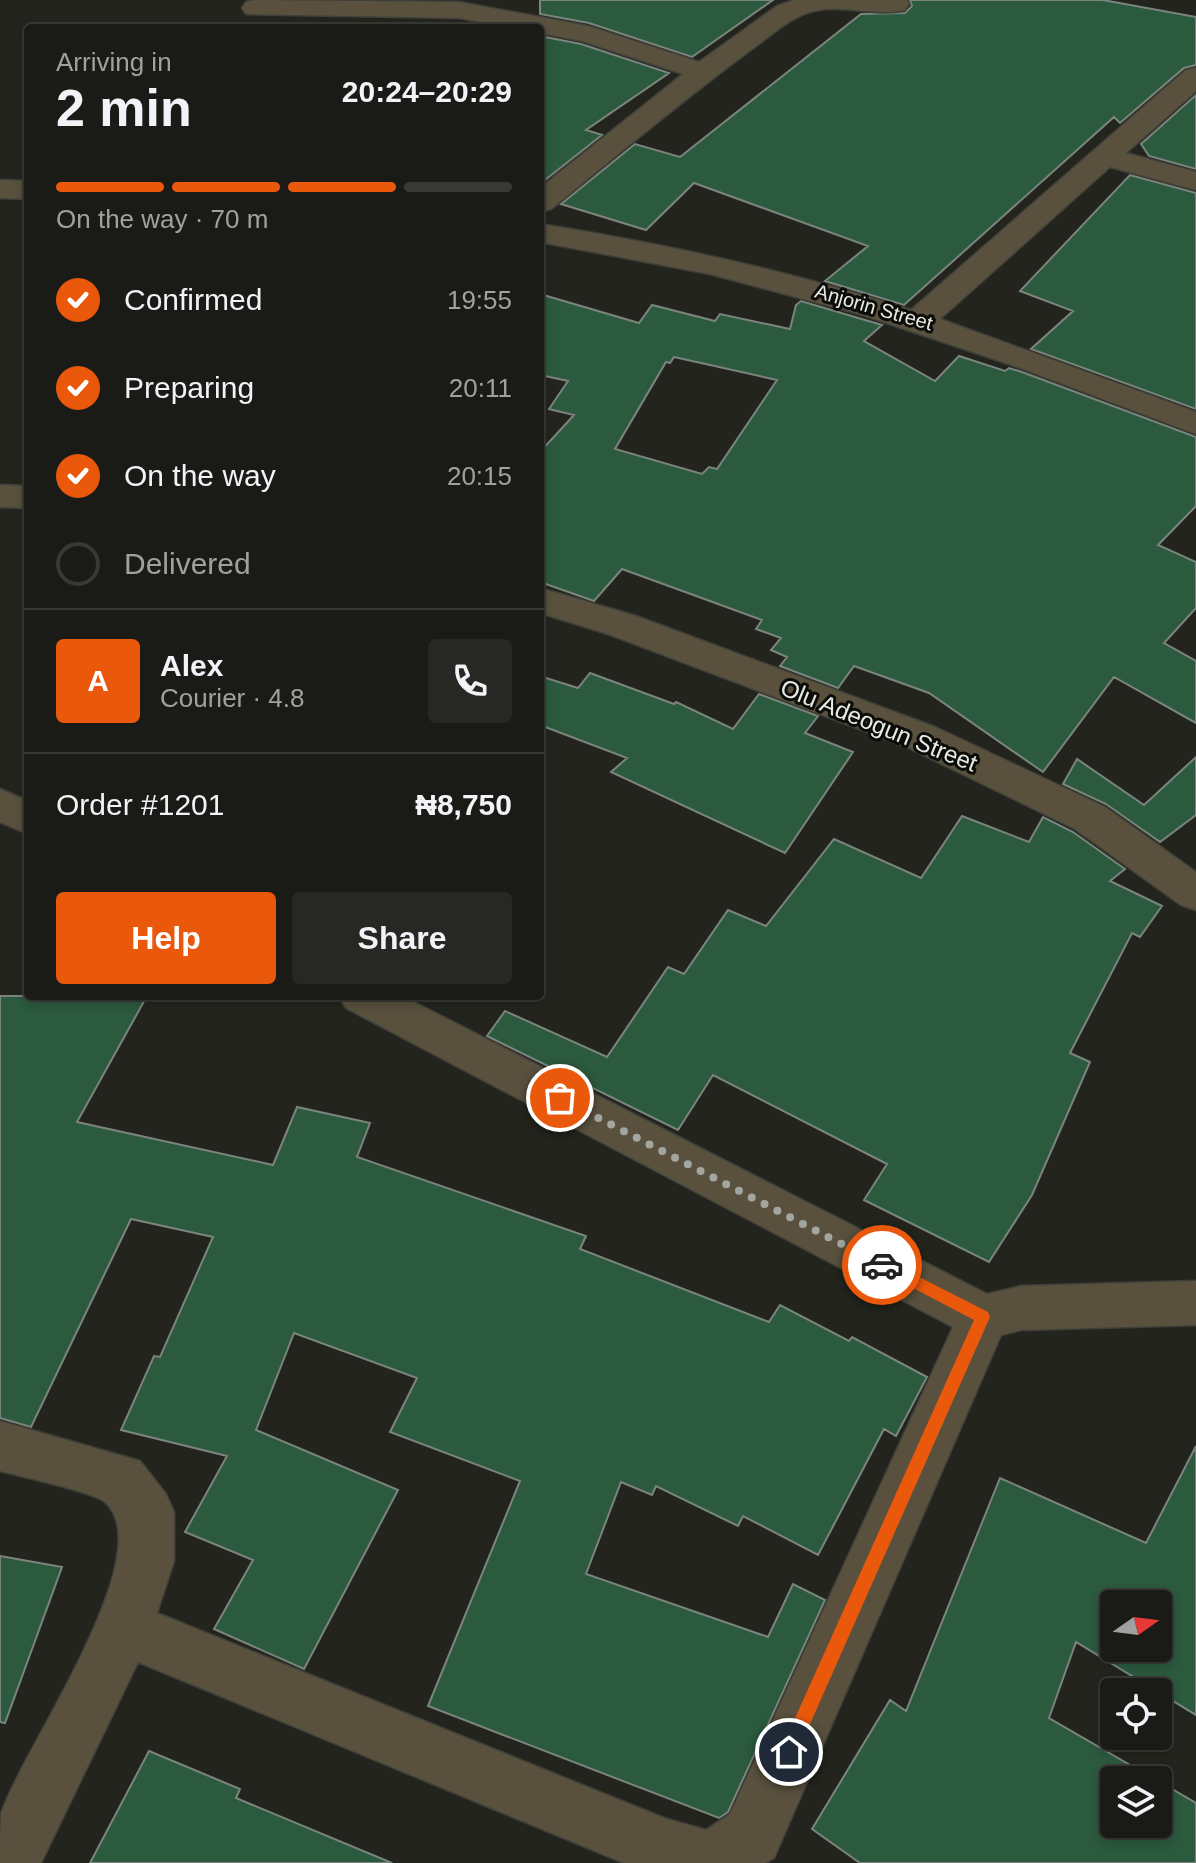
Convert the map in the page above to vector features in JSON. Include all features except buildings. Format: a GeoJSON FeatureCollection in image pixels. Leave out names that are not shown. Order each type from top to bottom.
{"type":"FeatureCollection","features":[{"type":"Feature","properties":{"kind":"street"},"geometry":{"type":"LineString","coordinates":[[544,200],[703,72],[786,12],[810,3],[844,0],[896,4]]}},
{"type":"Feature","properties":{"kind":"street"},"geometry":{"type":"LineString","coordinates":[[255,8],[459,10],[534,24]]}},
{"type":"Feature","properties":{"kind":"street"},"geometry":{"type":"LineString","coordinates":[[544,26],[588,34],[703,72]]}},
{"type":"Feature","properties":{"kind":"street"},"geometry":{"type":"LineString","coordinates":[[919,320],[1196,76]]}},
{"type":"Feature","properties":{"kind":"street"},"geometry":{"type":"LineString","coordinates":[[1103,156],[1196,181]]}},
{"type":"Feature","properties":{"kind":"street"},"geometry":{"type":"LineString","coordinates":[[0,189],[24,190]]}},
{"type":"Feature","properties":{"kind":"street","name":"Anjorin Street"},"geometry":{"type":"LineString","coordinates":[[544,234],[636,247],[763,275],[919,320],[1040,361],[1196,424]]}},
{"type":"Feature","properties":{"kind":"street"},"geometry":{"type":"LineString","coordinates":[[0,496],[24,497]]}},
{"type":"Feature","properties":{"kind":"street","name":"Olu Adeogun Street"},"geometry":{"type":"LineString","coordinates":[[544,601],[622,625],[921,737],[1090,818],[1196,894]]}},
{"type":"Feature","properties":{"kind":"street"},"geometry":{"type":"LineString","coordinates":[[0,804],[24,817]]}},
{"type":"Feature","properties":{"kind":"street"},"geometry":{"type":"LineString","coordinates":[[370,1000],[983,1317],[1021,1308],[1196,1303]]}},
{"type":"Feature","properties":{"kind":"street"},"geometry":{"type":"LineString","coordinates":[[124,1628],[664,1849],[711,1862],[752,1836],[983,1317]]}},
{"type":"Feature","properties":{"kind":"street"},"geometry":{"type":"LineString","coordinates":[[0,1446],[121,1479],[147,1512],[146,1561],[124,1628],[9,1863]]}},
{"type":"Feature","properties":{"kind":"way so far"},"geometry":{"type":"LineString","coordinates":[[560,1098],[882,1265]]}},
{"type":"Feature","properties":{"kind":"route"},"geometry":{"type":"LineString","coordinates":[[789,1752],[983,1317],[882,1265]]}}]}
